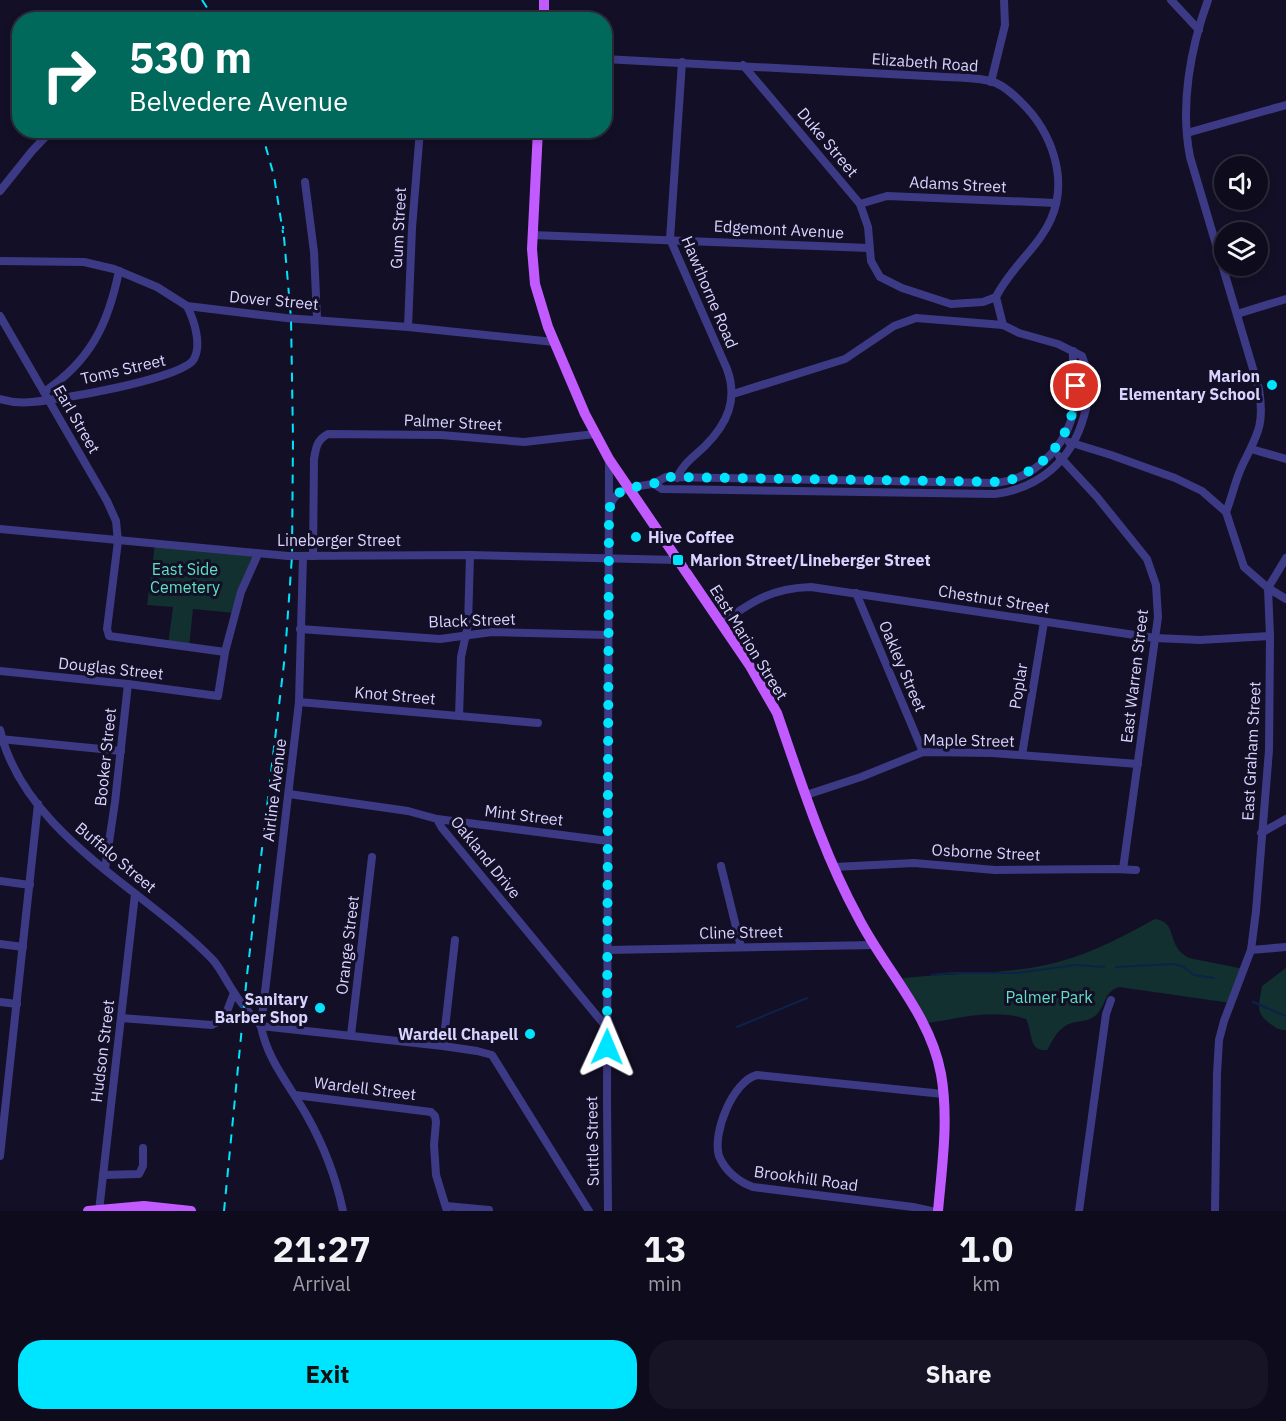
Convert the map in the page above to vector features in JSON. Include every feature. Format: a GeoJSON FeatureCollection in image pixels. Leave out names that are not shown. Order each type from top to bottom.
{"type":"FeatureCollection","features":[{"type":"Feature","properties":{"kind":"main road","name":"East Marion Street"},"geometry":{"type":"LineString","coordinates":[[538,138],[532,235],[535,284],[542,312],[609,459],[750,666],[773,705],[834,867],[859,919],[905,991],[929,1036],[941,1075],[943,1094],[943,1145],[938,1211]]}},
{"type":"Feature","properties":{"kind":"main road"},"geometry":{"type":"LineString","coordinates":[[96,1210],[159,1206],[191,1211]]}},
{"type":"Feature","properties":{"kind":"street"},"geometry":{"type":"LineString","coordinates":[[992,82],[1005,25],[1004,0]]}},
{"type":"Feature","properties":{"kind":"street"},"geometry":{"type":"LineString","coordinates":[[1171,0],[1199,30]]}},
{"type":"Feature","properties":{"kind":"street"},"geometry":{"type":"LineString","coordinates":[[1208,0],[1189,79],[1187,133],[1190,157],[1262,403],[1262,423],[1226,512]]}},
{"type":"Feature","properties":{"kind":"street","name":"Elizabeth Road"},"geometry":{"type":"LineString","coordinates":[[612,59],[946,77],[992,82],[1006,89],[1025,106],[1048,136],[1056,169],[1056,203],[1044,233],[996,297]]}},
{"type":"Feature","properties":{"kind":"street","name":"Hawthorne Road"},"geometry":{"type":"LineString","coordinates":[[682,62],[670,239],[727,369],[733,394]]}},
{"type":"Feature","properties":{"kind":"street","name":"Duke Street"},"geometry":{"type":"LineString","coordinates":[[743,66],[860,204],[867,220],[869,249]]}},
{"type":"Feature","properties":{"kind":"street"},"geometry":{"type":"LineString","coordinates":[[1187,133],[1286,105]]}},
{"type":"Feature","properties":{"kind":"street"},"geometry":{"type":"LineString","coordinates":[[0,191],[44,138]]}},
{"type":"Feature","properties":{"kind":"street","name":"Gum Street"},"geometry":{"type":"LineString","coordinates":[[408,327],[412,228],[419,138]]}},
{"type":"Feature","properties":{"kind":"street"},"geometry":{"type":"LineString","coordinates":[[305,183],[314,252],[317,318]]}},
{"type":"Feature","properties":{"kind":"street","name":"Adams Street"},"geometry":{"type":"LineString","coordinates":[[860,204],[887,196],[1056,203]]}},
{"type":"Feature","properties":{"kind":"street","name":"Edgemont Avenue"},"geometry":{"type":"LineString","coordinates":[[532,235],[869,249]]}},
{"type":"Feature","properties":{"kind":"street"},"geometry":{"type":"LineString","coordinates":[[869,249],[873,267],[879,277],[902,288],[951,304],[983,302],[996,297],[1003,325]]}},
{"type":"Feature","properties":{"kind":"street","name":"Dover Street"},"geometry":{"type":"LineString","coordinates":[[0,261],[84,261],[119,271],[157,287],[187,306],[286,318],[317,318],[555,342]]}},
{"type":"Feature","properties":{"kind":"street"},"geometry":{"type":"LineString","coordinates":[[46,396],[66,378],[95,341],[107,318],[119,271]]}},
{"type":"Feature","properties":{"kind":"street"},"geometry":{"type":"LineString","coordinates":[[1237,314],[1286,299]]}},
{"type":"Feature","properties":{"kind":"street","name":"Toms Street"},"geometry":{"type":"LineString","coordinates":[[0,399],[23,403],[46,396],[108,389],[182,370],[193,360],[196,349],[194,326],[187,306]]}},
{"type":"Feature","properties":{"kind":"street","name":"Earl Street"},"geometry":{"type":"LineString","coordinates":[[0,315],[113,512],[118,541],[107,629],[109,636],[225,652]]}},
{"type":"Feature","properties":{"kind":"street"},"geometry":{"type":"LineString","coordinates":[[654,484],[663,489],[945,494],[1012,492],[1037,480],[1062,460],[1075,444],[1086,408],[1087,371],[1082,356],[1073,351],[1058,344],[1019,333],[1003,325],[927,318],[909,319],[894,326],[845,359],[733,394],[729,410],[713,436],[687,462],[677,478]]}},
{"type":"Feature","properties":{"kind":"street"},"geometry":{"type":"LineString","coordinates":[[609,510],[614,497],[628,488],[654,484],[664,478],[995,483],[1009,480],[1035,468],[1054,451],[1062,440],[1075,400],[1076,371],[1073,351]]}},
{"type":"Feature","properties":{"kind":"street","name":"Palmer Street"},"geometry":{"type":"LineString","coordinates":[[313,556],[315,449],[322,437],[331,433],[441,435],[524,442],[596,434]]}},
{"type":"Feature","properties":{"kind":"street"},"geometry":{"type":"LineString","coordinates":[[1062,440],[1174,478],[1202,492],[1226,512],[1241,562],[1253,576],[1286,599]]}},
{"type":"Feature","properties":{"kind":"street"},"geometry":{"type":"LineString","coordinates":[[1251,449],[1286,459]]}},
{"type":"Feature","properties":{"kind":"street","name":"East Warren Street"},"geometry":{"type":"LineString","coordinates":[[1054,451],[1097,497],[1147,559],[1155,578],[1158,599],[1155,638],[1124,869]]}},
{"type":"Feature","properties":{"kind":"street","name":"Suttle Street"},"geometry":{"type":"LineString","coordinates":[[608,1211],[609,459]]}},
{"type":"Feature","properties":{"kind":"street"},"geometry":{"type":"LineString","coordinates":[[808,492],[809,480]]}},
{"type":"Feature","properties":{"kind":"street"},"geometry":{"type":"LineString","coordinates":[[945,482],[945,494]]}},
{"type":"Feature","properties":{"kind":"street","name":"Lineberger Street"},"geometry":{"type":"LineString","coordinates":[[0,530],[258,554],[303,556],[470,555],[678,560]]}},
{"type":"Feature","properties":{"kind":"street"},"geometry":{"type":"LineString","coordinates":[[225,652],[241,592],[258,554]]}},
{"type":"Feature","properties":{"kind":"street"},"geometry":{"type":"LineString","coordinates":[[459,716],[461,657],[468,625],[470,555]]}},
{"type":"Feature","properties":{"kind":"street","name":"Airline Avenue"},"geometry":{"type":"LineString","coordinates":[[261,1026],[299,702],[303,556]]}},
{"type":"Feature","properties":{"kind":"street"},"geometry":{"type":"LineString","coordinates":[[1268,588],[1286,558]]}},
{"type":"Feature","properties":{"kind":"street","name":"Chestnut Street"},"geometry":{"type":"LineString","coordinates":[[721,623],[766,595],[782,589],[811,587],[1155,638],[1200,640],[1270,636]]}},
{"type":"Feature","properties":{"kind":"street","name":"East Graham Street"},"geometry":{"type":"LineString","coordinates":[[1215,1211],[1216,1074],[1221,1030],[1251,950],[1256,911],[1269,750],[1268,588]]}},
{"type":"Feature","properties":{"kind":"street","name":"Oakley Street"},"geometry":{"type":"LineString","coordinates":[[856,593],[923,752]]}},
{"type":"Feature","properties":{"kind":"street","name":"Poplar"},"geometry":{"type":"LineString","coordinates":[[1022,755],[1044,622]]}},
{"type":"Feature","properties":{"kind":"street","name":"Black Street"},"geometry":{"type":"LineString","coordinates":[[300,629],[441,639],[492,632],[609,635]]}},
{"type":"Feature","properties":{"kind":"street","name":"Douglas Street"},"geometry":{"type":"LineString","coordinates":[[0,671],[218,696],[225,652]]}},
{"type":"Feature","properties":{"kind":"street","name":"Booker Street"},"geometry":{"type":"LineString","coordinates":[[105,869],[128,684]]}},
{"type":"Feature","properties":{"kind":"street","name":"Knot Street"},"geometry":{"type":"LineString","coordinates":[[299,702],[538,723]]}},
{"type":"Feature","properties":{"kind":"street","name":"Buffalo Street"},"geometry":{"type":"LineString","coordinates":[[0,730],[1,740],[14,767],[38,804],[65,834],[215,962],[234,993],[261,1026]]}},
{"type":"Feature","properties":{"kind":"street"},"geometry":{"type":"LineString","coordinates":[[1,740],[121,752]]}},
{"type":"Feature","properties":{"kind":"street","name":"Maple Street"},"geometry":{"type":"LineString","coordinates":[[806,795],[882,770],[923,752],[1022,755],[1138,764]]}},
{"type":"Feature","properties":{"kind":"street","name":"Oakland Drive"},"geometry":{"type":"LineString","coordinates":[[289,794],[408,811],[437,819],[442,828],[608,1029]]}},
{"type":"Feature","properties":{"kind":"street"},"geometry":{"type":"LineString","coordinates":[[0,1156],[38,804]]}},
{"type":"Feature","properties":{"kind":"street","name":"Mint Street"},"geometry":{"type":"LineString","coordinates":[[437,819],[608,841]]}},
{"type":"Feature","properties":{"kind":"street"},"geometry":{"type":"LineString","coordinates":[[1262,833],[1286,819]]}},
{"type":"Feature","properties":{"kind":"street","name":"Orange Street"},"geometry":{"type":"LineString","coordinates":[[351,1035],[372,857]]}},
{"type":"Feature","properties":{"kind":"street","name":"Osborne Street"},"geometry":{"type":"LineString","coordinates":[[834,867],[914,864],[995,870],[1136,870]]}},
{"type":"Feature","properties":{"kind":"street"},"geometry":{"type":"LineString","coordinates":[[721,866],[741,947]]}},
{"type":"Feature","properties":{"kind":"street"},"geometry":{"type":"LineString","coordinates":[[0,881],[30,885]]}},
{"type":"Feature","properties":{"kind":"street","name":"Hudson Street"},"geometry":{"type":"LineString","coordinates":[[96,1210],[103,1175],[135,894]]}},
{"type":"Feature","properties":{"kind":"street"},"geometry":{"type":"LineString","coordinates":[[443,1046],[455,940]]}},
{"type":"Feature","properties":{"kind":"street"},"geometry":{"type":"LineString","coordinates":[[0,944],[23,947]]}},
{"type":"Feature","properties":{"kind":"street","name":"Cline Street"},"geometry":{"type":"LineString","coordinates":[[608,950],[875,945]]}},
{"type":"Feature","properties":{"kind":"street"},"geometry":{"type":"LineString","coordinates":[[1251,950],[1286,947]]}},
{"type":"Feature","properties":{"kind":"street"},"geometry":{"type":"LineString","coordinates":[[121,1018],[212,1025],[224,1018],[234,993]]}},
{"type":"Feature","properties":{"kind":"street"},"geometry":{"type":"LineString","coordinates":[[1079,1211],[1106,1014],[1111,1000]]}},
{"type":"Feature","properties":{"kind":"street"},"geometry":{"type":"LineString","coordinates":[[0,1002],[16,1004]]}},
{"type":"Feature","properties":{"kind":"street"},"geometry":{"type":"LineString","coordinates":[[343,1211],[321,1143],[276,1064],[263,1037],[261,1026],[443,1046],[492,1055],[589,1211]]}},
{"type":"Feature","properties":{"kind":"street","name":"Brookhill Road"},"geometry":{"type":"LineString","coordinates":[[931,1211],[753,1187],[734,1177],[724,1164],[719,1156],[718,1137],[734,1095],[748,1079],[757,1075],[943,1094]]}},
{"type":"Feature","properties":{"kind":"street","name":"Wardell Street"},"geometry":{"type":"LineString","coordinates":[[295,1095],[431,1112],[436,1122],[434,1145],[436,1174],[446,1208]]}},
{"type":"Feature","properties":{"kind":"street"},"geometry":{"type":"LineString","coordinates":[[103,1175],[139,1174],[143,1166],[143,1148]]}},
{"type":"Feature","properties":{"kind":"street"},"geometry":{"type":"LineString","coordinates":[[446,1208],[489,1210]]}},
{"type":"Feature","properties":{"kind":"green space","name":"East Side Cemetery"},"geometry":{"type":"Polygon","coordinates":[[[155,544],[258,554],[235,613],[193,609],[189,647],[168,645],[173,607],[147,605],[155,544]]]}},
{"type":"Feature","properties":{"kind":"green space","name":"Palmer Park"},"geometry":{"type":"Polygon","coordinates":[[[1155,919],[1167,925],[1177,947],[1189,958],[1244,969],[1231,1003],[1119,987],[1110,992],[1095,1016],[1067,1025],[1056,1034],[1047,1050],[1041,1050],[1032,1040],[1026,1019],[1014,1016],[988,1014],[923,1024],[896,979],[1018,970],[1058,962],[1120,938],[1155,919]]]}},
{"type":"Feature","properties":{"kind":"green space"},"geometry":{"type":"Polygon","coordinates":[[[1286,968],[1286,1030],[1277,1028],[1266,1021],[1262,1017],[1259,1004],[1262,986],[1286,968]]]}},
{"type":"Feature","properties":{"kind":"waterway"},"geometry":{"type":"LineString","coordinates":[[1116,967],[1173,964],[1182,966],[1194,975],[1214,978]]}},
{"type":"Feature","properties":{"kind":"waterway"},"geometry":{"type":"LineString","coordinates":[[932,975],[1017,973],[1075,965],[1104,967]]}},
{"type":"Feature","properties":{"kind":"waterway"},"geometry":{"type":"LineString","coordinates":[[737,1027],[807,998]]}},
{"type":"Feature","properties":{"kind":"waterway"},"geometry":{"type":"LineString","coordinates":[[1253,1002],[1286,1016]]}},
{"type":"Feature","properties":{"kind":"railway"},"geometry":{"type":"LineString","coordinates":[[202,0],[210,12]]}},
{"type":"Feature","properties":{"kind":"railway"},"geometry":{"type":"LineString","coordinates":[[263,138],[274,176],[283,233]]}},
{"type":"Feature","properties":{"kind":"railway"},"geometry":{"type":"LineString","coordinates":[[224,1211],[247,975],[285,655],[292,556],[291,318],[283,226]]}},
{"type":"Feature","properties":{"kind":"place","name":"Marion Elementary School"},"geometry":{"type":"Point","coordinates":[1272,385]}},
{"type":"Feature","properties":{"kind":"place","name":"Hive Coffee"},"geometry":{"type":"Point","coordinates":[636,537]}},
{"type":"Feature","properties":{"kind":"place","name":"Marion Street/Lineberger Street"},"geometry":{"type":"Point","coordinates":[678,560]}},
{"type":"Feature","properties":{"kind":"place","name":"Sanitary Barber Shop"},"geometry":{"type":"Point","coordinates":[320,1008]}},
{"type":"Feature","properties":{"kind":"place","name":"Wardell Chapell"},"geometry":{"type":"Point","coordinates":[530,1034]}},
{"type":"Feature","properties":{"kind":"route"},"geometry":{"type":"LineString","coordinates":[[607,1047],[609,510],[611,501],[628,488],[654,484],[666,477],[1004,482],[1028,472],[1054,451],[1062,440],[1069,423],[1076,386]]}}]}
